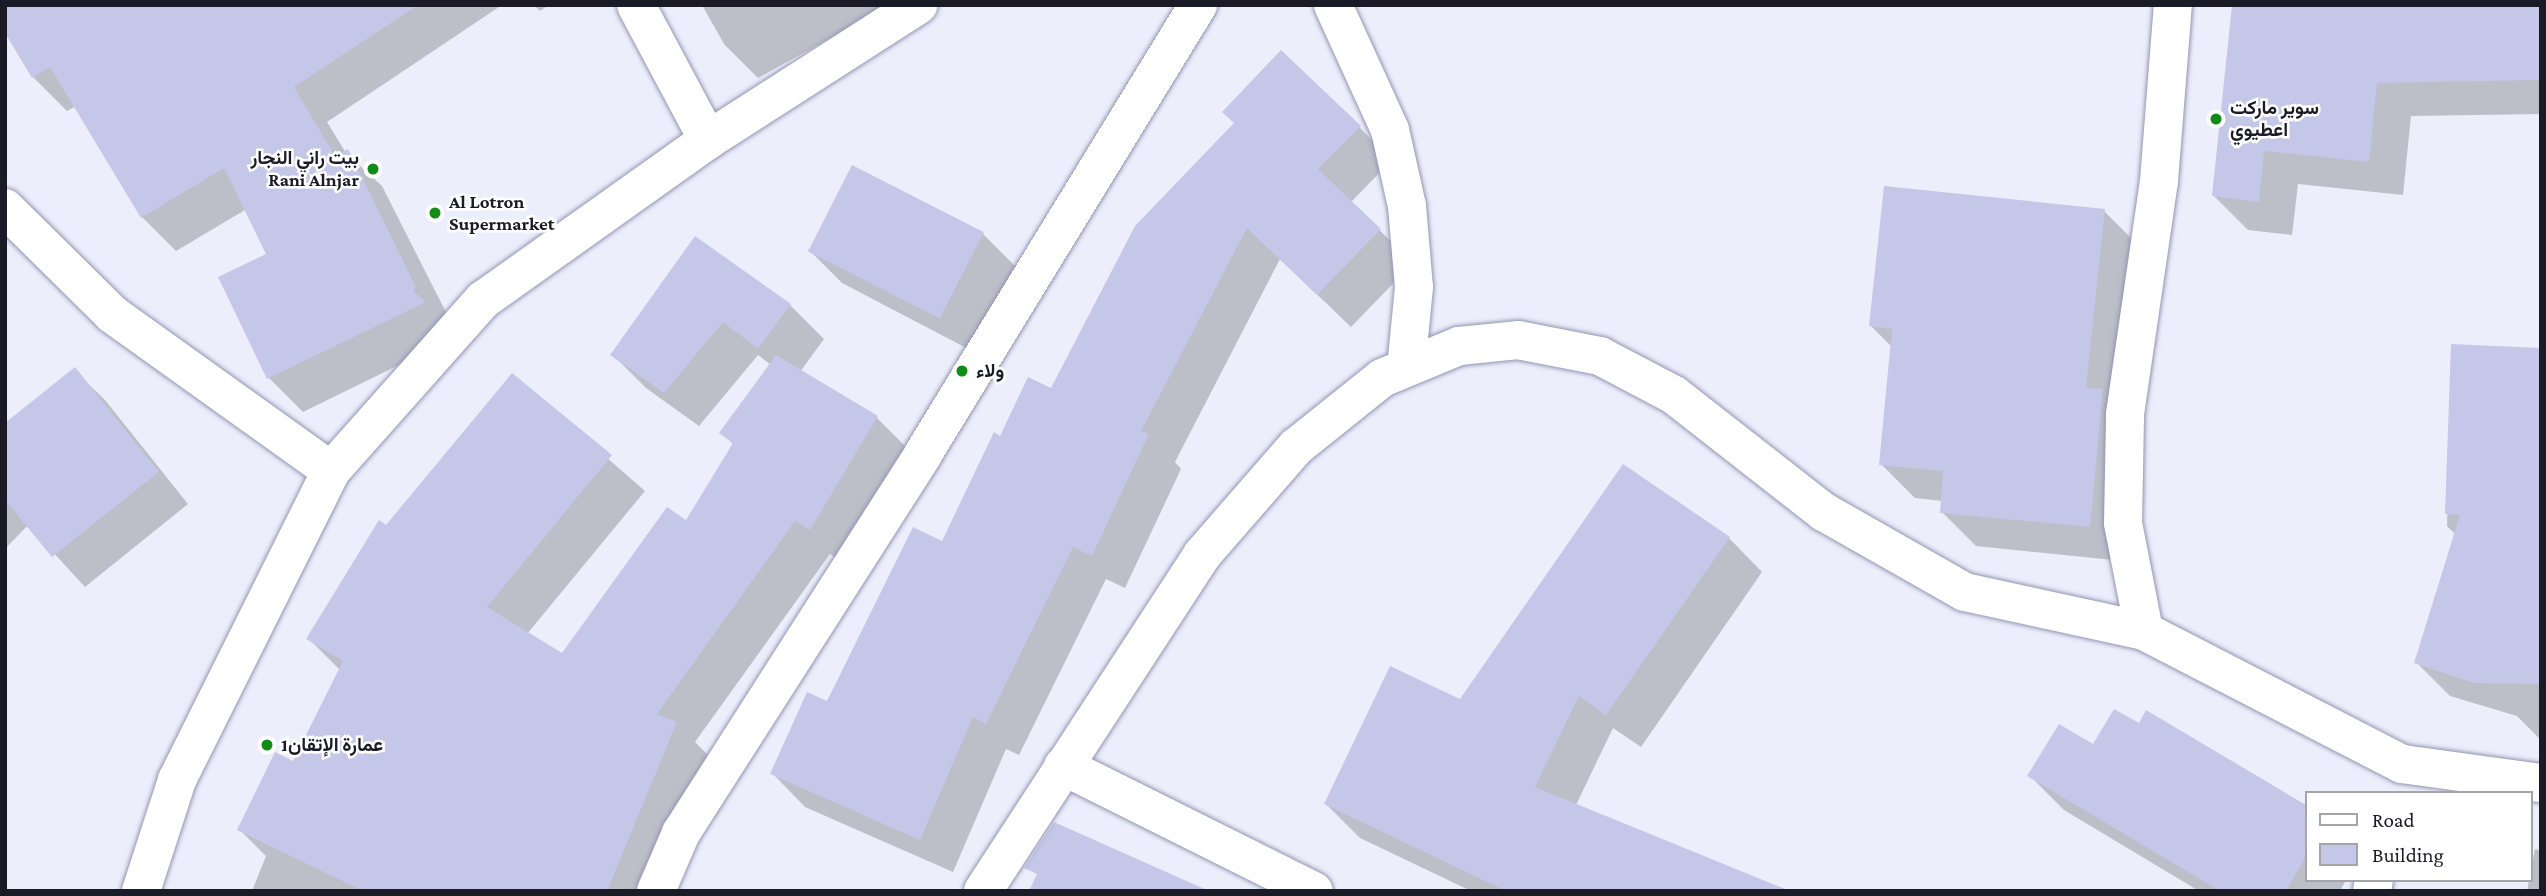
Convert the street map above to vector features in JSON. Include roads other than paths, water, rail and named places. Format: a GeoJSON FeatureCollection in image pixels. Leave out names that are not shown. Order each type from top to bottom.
{"type":"FeatureCollection","features":[{"type":"Feature","properties":{"kind":"street"},"geometry":{"type":"LineString","coordinates":[[636,5],[708,140]]}},
{"type":"Feature","properties":{"kind":"street"},"geometry":{"type":"LineString","coordinates":[[141,891],[177,780],[331,471],[483,300],[708,140],[918,5]]}},
{"type":"Feature","properties":{"kind":"street"},"geometry":{"type":"LineString","coordinates":[[656,891],[681,833],[923,454],[1198,5]]}},
{"type":"Feature","properties":{"kind":"street"},"geometry":{"type":"LineString","coordinates":[[1333,5],[1390,131],[1407,206],[1414,287],[1406,368]]}},
{"type":"Feature","properties":{"kind":"street"},"geometry":{"type":"LineString","coordinates":[[2144,631],[2123,523],[2125,414],[2159,181],[2173,5]]}},
{"type":"Feature","properties":{"kind":"street"},"geometry":{"type":"LineString","coordinates":[[5,208],[112,314],[331,471]]}},
{"type":"Feature","properties":{"kind":"street"},"geometry":{"type":"LineString","coordinates":[[983,891],[1202,555],[1296,447],[1382,378],[1459,346],[1518,340],[1600,356],[1674,395],[1824,512],[1965,592],[2144,631],[2399,778],[2541,783]]}},
{"type":"Feature","properties":{"kind":"street"},"geometry":{"type":"LineString","coordinates":[[1063,766],[1314,891]]}},
{"type":"Feature","properties":{"kind":"place","name":"سوير ماركت اعطيوي"},"geometry":{"type":"Point","coordinates":[2216,119]}},
{"type":"Feature","properties":{"kind":"place","name":"بيت راني النجار Rani Alnjar"},"geometry":{"type":"Point","coordinates":[373,169]}},
{"type":"Feature","properties":{"kind":"place","name":"Al Lotron Supermarket"},"geometry":{"type":"Point","coordinates":[435,213]}},
{"type":"Feature","properties":{"kind":"place","name":"ولاء"},"geometry":{"type":"Point","coordinates":[962,371]}},
{"type":"Feature","properties":{"kind":"place","name":"عمارة الإتقان1"},"geometry":{"type":"Point","coordinates":[267,745]}}]}
